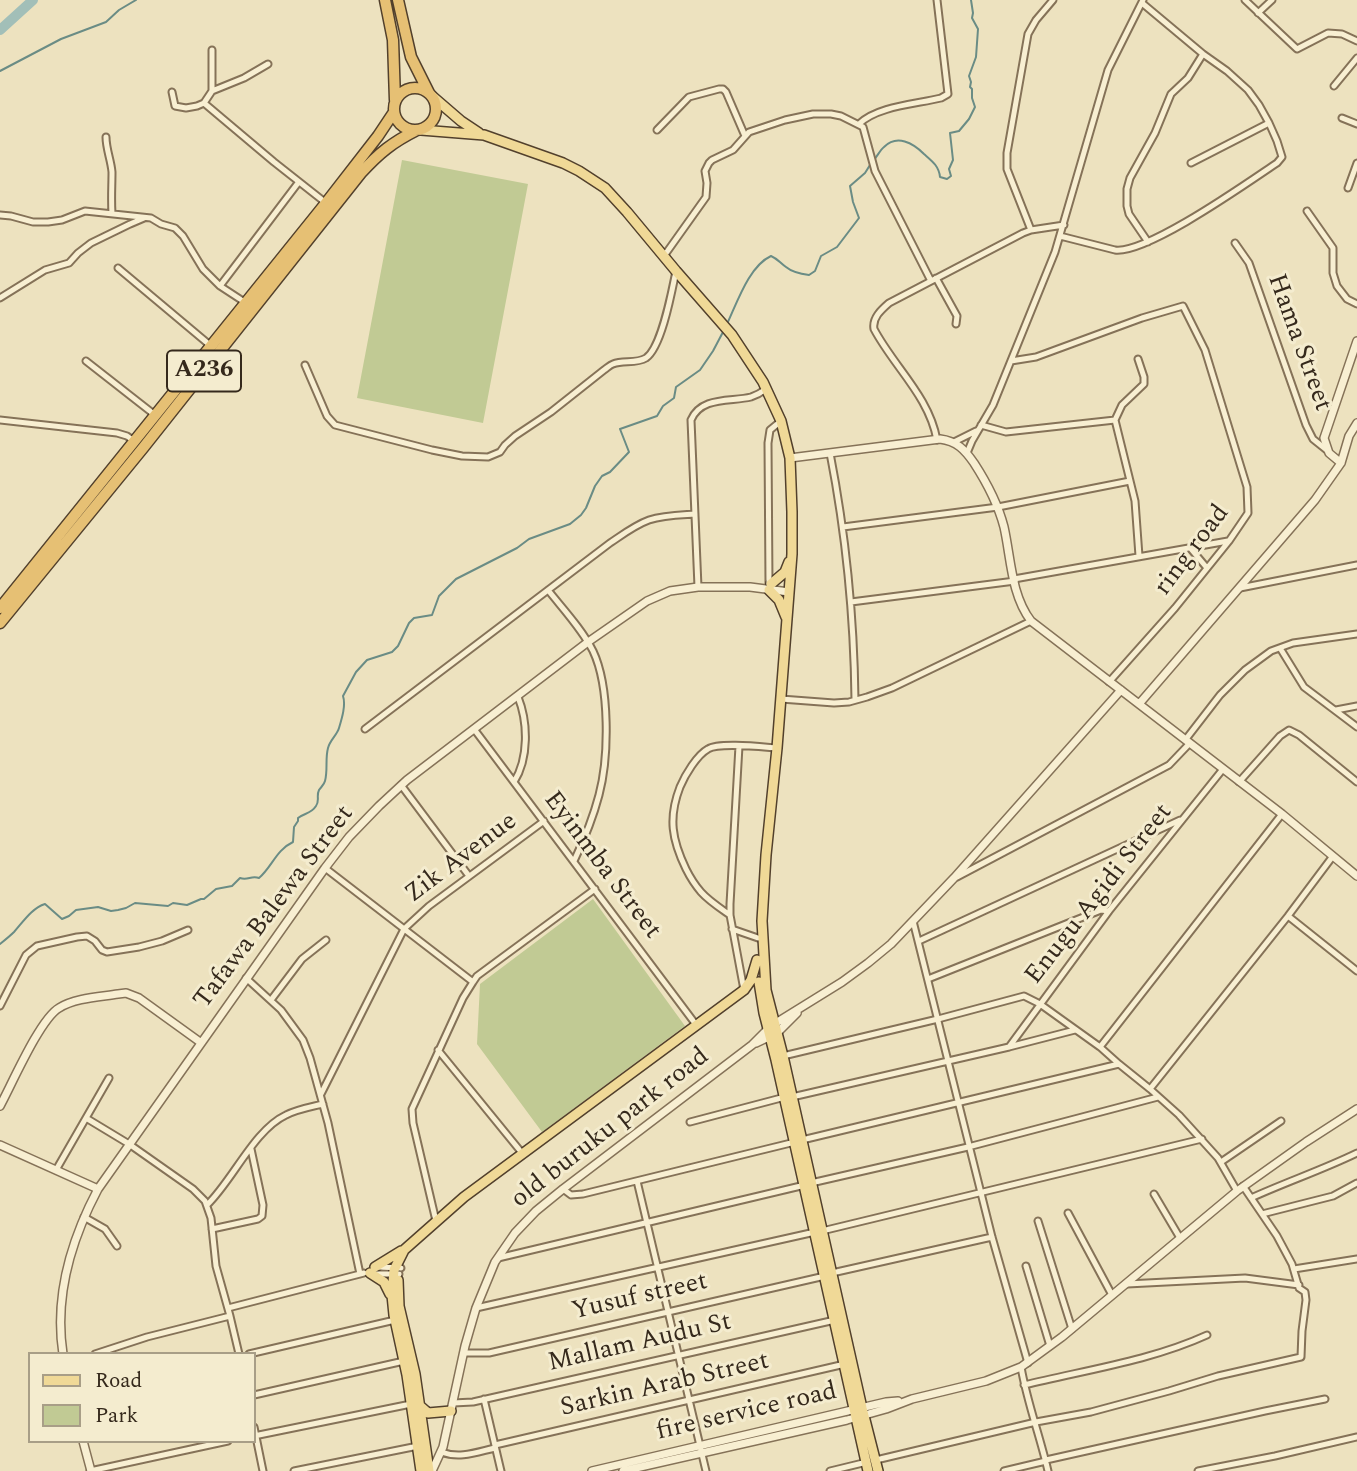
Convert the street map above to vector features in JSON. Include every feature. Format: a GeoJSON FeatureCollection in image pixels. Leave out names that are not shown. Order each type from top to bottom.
{"type":"FeatureCollection","features":[{"type":"Feature","properties":{"kind":"highway","name":"A236"},"geometry":{"type":"LineString","coordinates":[[0,608],[139,445],[155,415],[379,136],[394,112],[396,100],[393,40],[385,0]]}},
{"type":"Feature","properties":{"kind":"highway"},"geometry":{"type":"LineString","coordinates":[[394,112],[400,124],[411,130],[419,130],[429,125],[436,109],[411,57],[398,0]]}},
{"type":"Feature","properties":{"kind":"highway"},"geometry":{"type":"LineString","coordinates":[[396,100],[408,89],[422,89],[431,95]]}},
{"type":"Feature","properties":{"kind":"highway","name":"A236"},"geometry":{"type":"LineString","coordinates":[[0,623],[139,445],[361,173],[382,151],[419,130]]}},
{"type":"Feature","properties":{"kind":"main road"},"geometry":{"type":"LineString","coordinates":[[431,95],[461,121],[484,135],[547,156],[604,188],[623,206],[732,335],[766,389],[781,421],[790,458],[792,554],[762,921],[766,990],[870,1464],[878,1471]]}},
{"type":"Feature","properties":{"kind":"main road"},"geometry":{"type":"LineString","coordinates":[[419,130],[484,135]]}},
{"type":"Feature","properties":{"kind":"main road"},"geometry":{"type":"LineString","coordinates":[[787,621],[770,586],[785,572],[792,554]]}},
{"type":"Feature","properties":{"kind":"main road"},"geometry":{"type":"LineString","coordinates":[[762,921],[757,960],[760,995],[783,1056],[788,1097]]}},
{"type":"Feature","properties":{"kind":"main road"},"geometry":{"type":"LineString","coordinates":[[408,1360],[389,1291],[384,1282],[368,1272],[394,1256],[464,1197],[744,990],[753,975],[757,960]]}},
{"type":"Feature","properties":{"kind":"main road"},"geometry":{"type":"LineString","coordinates":[[744,990],[754,989],[760,995]]}},
{"type":"Feature","properties":{"kind":"main road"},"geometry":{"type":"LineString","coordinates":[[424,1233],[397,1271],[399,1306],[408,1360],[431,1471]]}},
{"type":"Feature","properties":{"kind":"main road"},"geometry":{"type":"LineString","coordinates":[[392,1304],[397,1271],[404,1250],[411,1243]]}},
{"type":"Feature","properties":{"kind":"main road"},"geometry":{"type":"LineString","coordinates":[[829,1274],[835,1320],[859,1413]]}},
{"type":"Feature","properties":{"kind":"main road"},"geometry":{"type":"LineString","coordinates":[[416,1405],[428,1413],[452,1407]]}},
{"type":"Feature","properties":{"kind":"main road"},"geometry":{"type":"LineString","coordinates":[[416,1405],[421,1471]]}},
{"type":"Feature","properties":{"kind":"street"},"geometry":{"type":"LineString","coordinates":[[859,124],[866,117],[881,111],[941,98],[948,94],[937,0]]}},
{"type":"Feature","properties":{"kind":"street"},"geometry":{"type":"LineString","coordinates":[[1031,230],[1007,169],[1007,153],[1028,34],[1035,20],[1053,0]]}},
{"type":"Feature","properties":{"kind":"street"},"geometry":{"type":"LineString","coordinates":[[1245,0],[1297,48],[1328,33],[1342,34],[1357,41]]}},
{"type":"Feature","properties":{"kind":"street"},"geometry":{"type":"LineString","coordinates":[[1258,13],[1272,0]]}},
{"type":"Feature","properties":{"kind":"street"},"geometry":{"type":"LineString","coordinates":[[967,453],[993,405],[1012,361],[1064,225],[1108,70],[1142,2],[1248,90],[1269,123],[1282,158],[1184,223],[1148,242],[1121,251],[1060,236]]}},
{"type":"Feature","properties":{"kind":"street"},"geometry":{"type":"LineString","coordinates":[[172,92],[175,106],[186,108],[204,103],[212,91],[212,50]]}},
{"type":"Feature","properties":{"kind":"street"},"geometry":{"type":"LineString","coordinates":[[1148,242],[1129,214],[1126,198],[1130,178],[1155,133],[1171,94],[1188,78],[1203,54]]}},
{"type":"Feature","properties":{"kind":"street"},"geometry":{"type":"LineString","coordinates":[[1334,86],[1357,58]]}},
{"type":"Feature","properties":{"kind":"street"},"geometry":{"type":"LineString","coordinates":[[212,91],[244,79],[268,64]]}},
{"type":"Feature","properties":{"kind":"street"},"geometry":{"type":"LineString","coordinates":[[657,130],[689,97],[723,89],[744,135]]}},
{"type":"Feature","properties":{"kind":"street"},"geometry":{"type":"LineString","coordinates":[[204,103],[298,183],[326,203]]}},
{"type":"Feature","properties":{"kind":"street"},"geometry":{"type":"LineString","coordinates":[[664,256],[706,197],[705,171],[712,160],[733,150],[744,135],[754,129],[813,114],[831,114],[859,124],[865,131],[875,171],[934,280],[957,316],[956,324]]}},
{"type":"Feature","properties":{"kind":"street"},"geometry":{"type":"LineString","coordinates":[[1342,118],[1357,124]]}},
{"type":"Feature","properties":{"kind":"street"},"geometry":{"type":"LineString","coordinates":[[1191,163],[1269,123]]}},
{"type":"Feature","properties":{"kind":"street"},"geometry":{"type":"LineString","coordinates":[[106,137],[112,170],[112,213]]}},
{"type":"Feature","properties":{"kind":"street"},"geometry":{"type":"LineString","coordinates":[[1348,188],[1357,163]]}},
{"type":"Feature","properties":{"kind":"street"},"geometry":{"type":"LineString","coordinates":[[220,286],[298,183]]}},
{"type":"Feature","properties":{"kind":"street"},"geometry":{"type":"LineString","coordinates":[[0,215],[33,222],[62,220],[85,211],[147,217],[174,228],[183,236],[203,269],[220,286],[246,303]]}},
{"type":"Feature","properties":{"kind":"street"},"geometry":{"type":"LineString","coordinates":[[1307,211],[1333,248],[1333,273],[1337,286],[1348,299],[1357,304]]}},
{"type":"Feature","properties":{"kind":"street"},"geometry":{"type":"LineString","coordinates":[[0,298],[45,270],[69,263],[92,243],[147,217]]}},
{"type":"Feature","properties":{"kind":"street"},"geometry":{"type":"LineString","coordinates":[[937,440],[928,410],[876,333],[873,324],[876,317],[888,303],[1023,233],[1064,225]]}},
{"type":"Feature","properties":{"kind":"street","name":"Hama Street"},"geometry":{"type":"LineString","coordinates":[[1235,243],[1249,263],[1306,425],[1313,439],[1329,453]]}},
{"type":"Feature","properties":{"kind":"street"},"geometry":{"type":"LineString","coordinates":[[118,268],[211,346]]}},
{"type":"Feature","properties":{"kind":"street"},"geometry":{"type":"LineString","coordinates":[[305,365],[327,416],[335,425],[432,450],[462,456],[488,457],[495,455],[515,436],[613,364],[646,358],[655,347],[669,305],[676,271]]}},
{"type":"Feature","properties":{"kind":"street","name":"ring road"},"geometry":{"type":"LineString","coordinates":[[1012,361],[1036,357],[1142,318],[1183,306],[1205,350],[1247,487],[1248,513],[1229,541],[1110,682]]}},
{"type":"Feature","properties":{"kind":"street"},"geometry":{"type":"LineString","coordinates":[[1341,463],[1329,453],[1324,438],[1357,341]]}},
{"type":"Feature","properties":{"kind":"street"},"geometry":{"type":"LineString","coordinates":[[1138,359],[1144,384],[1122,405],[1115,420],[1135,501],[1139,556]]}},
{"type":"Feature","properties":{"kind":"street"},"geometry":{"type":"LineString","coordinates":[[86,361],[155,415]]}},
{"type":"Feature","properties":{"kind":"street"},"geometry":{"type":"LineString","coordinates":[[698,587],[692,416],[706,405],[750,397],[766,389]]}},
{"type":"Feature","properties":{"kind":"street"},"geometry":{"type":"LineString","coordinates":[[0,420],[117,433],[127,436],[139,445]]}},
{"type":"Feature","properties":{"kind":"street"},"geometry":{"type":"LineString","coordinates":[[954,442],[980,427],[1006,432],[1115,420]]}},
{"type":"Feature","properties":{"kind":"street"},"geometry":{"type":"LineString","coordinates":[[770,586],[768,443],[770,430],[781,421]]}},
{"type":"Feature","properties":{"kind":"street"},"geometry":{"type":"LineString","coordinates":[[1139,704],[1315,500],[1341,463],[1349,436],[1357,423]]}},
{"type":"Feature","properties":{"kind":"street"},"geometry":{"type":"LineString","coordinates":[[790,458],[937,440],[960,445],[978,469],[998,507],[1014,580],[1021,604],[1031,621],[1356,872]]}},
{"type":"Feature","properties":{"kind":"street"},"geometry":{"type":"LineString","coordinates":[[830,453],[843,527],[851,601],[855,700]]}},
{"type":"Feature","properties":{"kind":"street"},"geometry":{"type":"LineString","coordinates":[[843,527],[998,507],[1130,481]]}},
{"type":"Feature","properties":{"kind":"street"},"geometry":{"type":"LineString","coordinates":[[365,729],[610,543],[642,523],[662,517],[695,514]]}},
{"type":"Feature","properties":{"kind":"street"},"geometry":{"type":"LineString","coordinates":[[851,601],[1014,580],[1229,541]]}},
{"type":"Feature","properties":{"kind":"street"},"geometry":{"type":"LineString","coordinates":[[1191,549],[1207,568]]}},
{"type":"Feature","properties":{"kind":"street"},"geometry":{"type":"LineString","coordinates":[[1239,589],[1357,565]]}},
{"type":"Feature","properties":{"kind":"street","name":"Tafawa Balewa Street"},"geometry":{"type":"LineString","coordinates":[[63,1352],[62,1292],[70,1254],[97,1189],[325,868],[357,830],[401,785],[646,601],[670,591],[698,587],[790,588]]}},
{"type":"Feature","properties":{"kind":"street"},"geometry":{"type":"LineString","coordinates":[[548,590],[588,642],[602,684],[606,729],[599,795],[585,838],[574,861]]}},
{"type":"Feature","properties":{"kind":"street"},"geometry":{"type":"LineString","coordinates":[[781,699],[822,703],[849,702],[892,688],[1031,621]]}},
{"type":"Feature","properties":{"kind":"street"},"geometry":{"type":"LineString","coordinates":[[954,878],[1169,765],[1220,695],[1245,670],[1270,651],[1293,643],[1357,634]]}},
{"type":"Feature","properties":{"kind":"street"},"geometry":{"type":"LineString","coordinates":[[1280,648],[1304,687],[1357,727]]}},
{"type":"Feature","properties":{"kind":"street","name":"old buruku park road"},"geometry":{"type":"LineString","coordinates":[[431,1471],[442,1452],[476,1308],[498,1258],[525,1221],[752,1045],[891,944],[954,878],[1121,690]]}},
{"type":"Feature","properties":{"kind":"street"},"geometry":{"type":"LineString","coordinates":[[514,782],[521,768],[525,739],[518,697]]}},
{"type":"Feature","properties":{"kind":"street"},"geometry":{"type":"LineString","coordinates":[[1336,710],[1357,706]]}},
{"type":"Feature","properties":{"kind":"street","name":"Eyinmba Street"},"geometry":{"type":"LineString","coordinates":[[474,729],[697,1026]]}},
{"type":"Feature","properties":{"kind":"street"},"geometry":{"type":"LineString","coordinates":[[1239,782],[1280,736],[1289,730],[1299,735],[1357,782]]}},
{"type":"Feature","properties":{"kind":"street"},"geometry":{"type":"LineString","coordinates":[[730,915],[705,896],[690,877],[675,844],[675,805],[688,771],[708,748],[719,745],[777,748]]}},
{"type":"Feature","properties":{"kind":"street"},"geometry":{"type":"LineString","coordinates":[[740,746],[730,915],[744,990]]}},
{"type":"Feature","properties":{"kind":"street","name":"Enugu Agidi Street"},"geometry":{"type":"LineString","coordinates":[[1009,1047],[1110,911],[1223,769]]}},
{"type":"Feature","properties":{"kind":"street"},"geometry":{"type":"LineString","coordinates":[[401,785],[469,876]]}},
{"type":"Feature","properties":{"kind":"street"},"geometry":{"type":"LineString","coordinates":[[1100,1046],[1282,814]]}},
{"type":"Feature","properties":{"kind":"street"},"geometry":{"type":"LineString","coordinates":[[919,941],[1183,819]]}},
{"type":"Feature","properties":{"kind":"street","name":"Zik Avenue"},"geometry":{"type":"LineString","coordinates":[[404,929],[418,915],[544,821]]}},
{"type":"Feature","properties":{"kind":"street"},"geometry":{"type":"LineString","coordinates":[[1150,1088],[1333,856]]}},
{"type":"Feature","properties":{"kind":"street"},"geometry":{"type":"LineString","coordinates":[[325,868],[472,982]]}},
{"type":"Feature","properties":{"kind":"street"},"geometry":{"type":"LineString","coordinates":[[436,1221],[412,1109],[438,1050],[463,998],[477,976],[595,889]]}},
{"type":"Feature","properties":{"kind":"street"},"geometry":{"type":"LineString","coordinates":[[928,979],[1101,910],[1110,911]]}},
{"type":"Feature","properties":{"kind":"street"},"geometry":{"type":"LineString","coordinates":[[1288,916],[1357,971]]}},
{"type":"Feature","properties":{"kind":"street"},"geometry":{"type":"LineString","coordinates":[[913,921],[1024,1365],[1024,1385],[1048,1471]]}},
{"type":"Feature","properties":{"kind":"street"},"geometry":{"type":"LineString","coordinates":[[321,1094],[404,929]]}},
{"type":"Feature","properties":{"kind":"street"},"geometry":{"type":"LineString","coordinates":[[732,929],[758,938]]}},
{"type":"Feature","properties":{"kind":"street"},"geometry":{"type":"LineString","coordinates":[[0,1006],[26,956],[37,946],[87,936],[107,952],[162,941],[188,930]]}},
{"type":"Feature","properties":{"kind":"street"},"geometry":{"type":"LineString","coordinates":[[271,1000],[302,959],[326,940]]}},
{"type":"Feature","properties":{"kind":"street"},"geometry":{"type":"LineString","coordinates":[[246,978],[271,1000],[303,1040],[321,1094],[368,1272]]}},
{"type":"Feature","properties":{"kind":"street"},"geometry":{"type":"LineString","coordinates":[[0,1106],[45,1021],[57,1009],[67,1004],[126,993],[139,999],[200,1042]]}},
{"type":"Feature","properties":{"kind":"street"},"geometry":{"type":"LineString","coordinates":[[783,1056],[1024,996],[1040,1003],[1100,1046],[1150,1088],[1202,1139],[1240,1189],[1251,1198],[1277,1236],[1294,1269],[1298,1285],[1305,1292],[1306,1300],[1301,1357],[1218,1376],[1091,1412],[1035,1422],[870,1464],[830,1471]]}},
{"type":"Feature","properties":{"kind":"street"},"geometry":{"type":"LineString","coordinates":[[690,1122],[1075,1029]]}},
{"type":"Feature","properties":{"kind":"street"},"geometry":{"type":"LineString","coordinates":[[438,1050],[523,1154]]}},
{"type":"Feature","properties":{"kind":"street"},"geometry":{"type":"LineString","coordinates":[[563,1189],[576,1195],[1119,1064]]}},
{"type":"Feature","properties":{"kind":"street"},"geometry":{"type":"LineString","coordinates":[[56,1170],[109,1078]]}},
{"type":"Feature","properties":{"kind":"street"},"geometry":{"type":"LineString","coordinates":[[498,1258],[968,1146],[1159,1097]]}},
{"type":"Feature","properties":{"kind":"street"},"geometry":{"type":"LineString","coordinates":[[207,1205],[261,1136],[279,1119],[295,1111],[323,1104]]}},
{"type":"Feature","properties":{"kind":"street","name":"fire service road"},"geometry":{"type":"LineString","coordinates":[[592,1471],[859,1413],[886,1402],[912,1399],[986,1381],[1024,1365],[1072,1329],[1240,1189],[1357,1109]]}},
{"type":"Feature","properties":{"kind":"street"},"geometry":{"type":"LineString","coordinates":[[86,1118],[129,1144],[201,1195],[207,1205],[214,1255],[239,1352]]}},
{"type":"Feature","properties":{"kind":"street"},"geometry":{"type":"LineString","coordinates":[[1221,1162],[1281,1121]]}},
{"type":"Feature","properties":{"kind":"street"},"geometry":{"type":"LineString","coordinates":[[476,1308],[819,1231],[1202,1139]]}},
{"type":"Feature","properties":{"kind":"street"},"geometry":{"type":"LineString","coordinates":[[0,1145],[97,1189]]}},
{"type":"Feature","properties":{"kind":"street"},"geometry":{"type":"LineString","coordinates":[[212,1229],[262,1216],[264,1205],[251,1149]]}},
{"type":"Feature","properties":{"kind":"street"},"geometry":{"type":"LineString","coordinates":[[1251,1198],[1357,1153]]}},
{"type":"Feature","properties":{"kind":"street"},"geometry":{"type":"LineString","coordinates":[[637,1181],[706,1471]]}},
{"type":"Feature","properties":{"kind":"street"},"geometry":{"type":"LineString","coordinates":[[1262,1214],[1333,1196],[1357,1183]]}},
{"type":"Feature","properties":{"kind":"street"},"geometry":{"type":"LineString","coordinates":[[1154,1194],[1181,1237]]}},
{"type":"Feature","properties":{"kind":"street"},"geometry":{"type":"LineString","coordinates":[[1068,1213],[1112,1295]]}},
{"type":"Feature","properties":{"kind":"street"},"geometry":{"type":"LineString","coordinates":[[84,1217],[105,1229],[117,1246]]}},
{"type":"Feature","properties":{"kind":"street"},"geometry":{"type":"LineString","coordinates":[[1038,1222],[1072,1329]]}},
{"type":"Feature","properties":{"kind":"street","name":"Yusuf street"},"geometry":{"type":"LineString","coordinates":[[464,1353],[489,1353],[992,1237]]}},
{"type":"Feature","properties":{"kind":"street"},"geometry":{"type":"LineString","coordinates":[[1294,1269],[1357,1259]]}},
{"type":"Feature","properties":{"kind":"street"},"geometry":{"type":"LineString","coordinates":[[1026,1266],[1050,1346]]}},
{"type":"Feature","properties":{"kind":"street"},"geometry":{"type":"LineString","coordinates":[[228,1308],[368,1272],[397,1271]]}},
{"type":"Feature","properties":{"kind":"street"},"geometry":{"type":"LineString","coordinates":[[1124,1284],[1245,1278],[1298,1285]]}},
{"type":"Feature","properties":{"kind":"street"},"geometry":{"type":"LineString","coordinates":[[101,1352],[159,1333],[230,1316]]}},
{"type":"Feature","properties":{"kind":"street"},"geometry":{"type":"LineString","coordinates":[[256,1352],[395,1320]]}},
{"type":"Feature","properties":{"kind":"street","name":"Mallam Audu St"},"geometry":{"type":"LineString","coordinates":[[452,1407],[835,1320]]}},
{"type":"Feature","properties":{"kind":"street"},"geometry":{"type":"LineString","coordinates":[[1024,1385],[1134,1360],[1207,1335]]}},
{"type":"Feature","properties":{"kind":"street"},"geometry":{"type":"LineString","coordinates":[[256,1395],[408,1360]]}},
{"type":"Feature","properties":{"kind":"street","name":"Sarkin Arab Street"},"geometry":{"type":"LineString","coordinates":[[442,1452],[452,1456],[459,1455],[845,1364]]}},
{"type":"Feature","properties":{"kind":"street"},"geometry":{"type":"LineString","coordinates":[[484,1399],[501,1471]]}},
{"type":"Feature","properties":{"kind":"street"},"geometry":{"type":"LineString","coordinates":[[1004,1471],[1325,1399]]}},
{"type":"Feature","properties":{"kind":"street"},"geometry":{"type":"LineString","coordinates":[[256,1436],[416,1405]]}},
{"type":"Feature","properties":{"kind":"street"},"geometry":{"type":"LineString","coordinates":[[1198,1471],[1357,1437]]}},
{"type":"Feature","properties":{"kind":"street"},"geometry":{"type":"LineString","coordinates":[[256,1440],[263,1471]]}},
{"type":"Feature","properties":{"kind":"street"},"geometry":{"type":"LineString","coordinates":[[83,1443],[90,1471],[219,1443]]}},
{"type":"Feature","properties":{"kind":"street"},"geometry":{"type":"LineString","coordinates":[[295,1471],[418,1446]]}},
{"type":"Feature","properties":{"kind":"street"},"geometry":{"type":"LineString","coordinates":[[623,1471],[700,1449]]}},
{"type":"Feature","properties":{"kind":"green space"},"geometry":{"type":"Polygon","coordinates":[[[402,160],[528,184],[483,423],[357,398],[402,160]]]}},
{"type":"Feature","properties":{"kind":"green space"},"geometry":{"type":"Polygon","coordinates":[[[593,899],[685,1026],[542,1132],[477,1044],[480,984],[593,899]]]}},
{"type":"Feature","properties":{"kind":"waterway"},"geometry":{"type":"LineString","coordinates":[[0,30],[33,0]]}},
{"type":"Feature","properties":{"kind":"waterway"},"geometry":{"type":"LineString","coordinates":[[0,71],[61,39],[106,22],[136,0]]}},
{"type":"Feature","properties":{"kind":"waterway"},"geometry":{"type":"LineString","coordinates":[[873,161],[889,143],[905,142],[915,146],[932,161],[940,177],[947,179],[951,176],[949,169],[953,160],[950,133],[959,131],[975,107],[969,76],[976,57],[978,29],[972,18],[971,0]]}},
{"type":"Feature","properties":{"kind":"waterway"},"geometry":{"type":"LineString","coordinates":[[727,324],[744,286],[763,261],[771,256],[791,270],[809,275],[815,271],[821,256],[837,247],[859,218],[850,186],[870,165]]}},
{"type":"Feature","properties":{"kind":"waterway"},"geometry":{"type":"LineString","coordinates":[[0,944],[32,912],[45,904],[62,919],[76,910],[98,907],[111,911],[135,903],[187,905],[204,899],[216,889],[232,886],[240,878],[259,878],[282,849],[293,842],[298,818],[312,811],[317,804],[318,792],[326,777],[328,748],[338,731],[342,716],[343,696],[356,672],[367,660],[392,652],[414,618],[432,615],[439,596],[456,579],[517,548],[529,539],[570,524],[581,515],[602,476],[610,472],[629,452],[620,429],[657,416],[663,406],[674,398],[676,387],[700,370],[723,332]]}}]}
